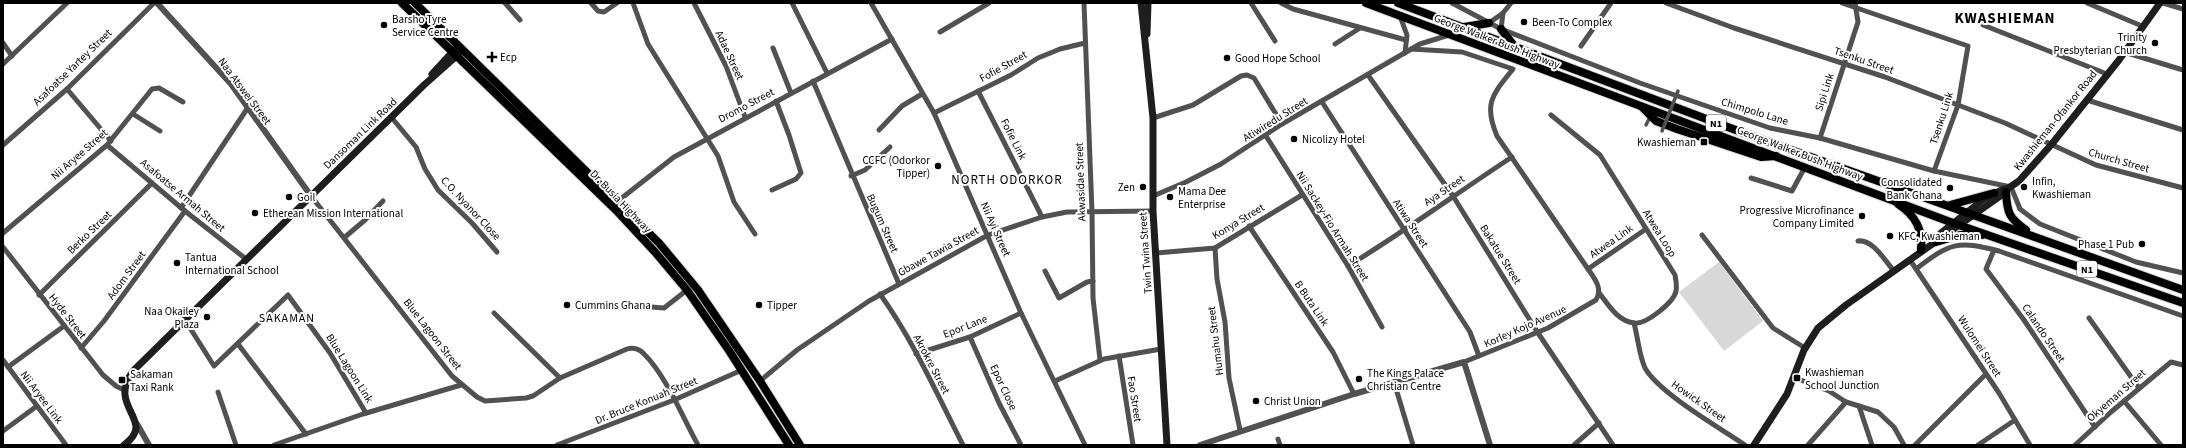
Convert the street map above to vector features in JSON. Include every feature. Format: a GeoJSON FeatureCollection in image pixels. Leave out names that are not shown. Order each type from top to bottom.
{"type":"FeatureCollection","features":[{"type":"Feature","properties":{"kind":"highway","name":"Dr. Busia Highway"},"geometry":{"type":"LineString","coordinates":[[402,3],[457,51],[618,201],[659,243],[694,285],[760,381],[800,445]]}},
{"type":"Feature","properties":{"kind":"highway","name":"Dr. Busia Highway"},"geometry":{"type":"LineString","coordinates":[[415,3],[457,51],[616,210],[687,290],[742,370],[789,445]]}},
{"type":"Feature","properties":{"kind":"highway","name":"George Walker Bush Highway"},"geometry":{"type":"LineString","coordinates":[[1366,3],[1642,108],[1696,125],[1956,224],[2183,303]]}},
{"type":"Feature","properties":{"kind":"highway","name":"George Walker Bush Highway"},"geometry":{"type":"LineString","coordinates":[[1398,3],[1733,129],[1970,212],[2183,290]]}},
{"type":"Feature","properties":{"kind":"highway"},"geometry":{"type":"LineString","coordinates":[[1413,3],[1420,12]]}},
{"type":"Feature","properties":{"kind":"highway"},"geometry":{"type":"LineString","coordinates":[[1462,27],[1489,23]]}},
{"type":"Feature","properties":{"kind":"highway"},"geometry":{"type":"LineString","coordinates":[[1501,29],[1517,49]]}},
{"type":"Feature","properties":{"kind":"highway"},"geometry":{"type":"LineString","coordinates":[[1642,108],[1656,121],[1678,133],[1761,157],[1776,156]]}},
{"type":"Feature","properties":{"kind":"highway"},"geometry":{"type":"LineString","coordinates":[[2008,189],[2006,205],[2012,219],[2035,237]]}},
{"type":"Feature","properties":{"kind":"highway"},"geometry":{"type":"LineString","coordinates":[[1948,205],[1994,193]]}},
{"type":"Feature","properties":{"kind":"highway"},"geometry":{"type":"LineString","coordinates":[[1887,198],[1914,217],[1922,237],[1919,252]]}},
{"type":"Feature","properties":{"kind":"highway"},"geometry":{"type":"LineString","coordinates":[[1936,242],[1960,235],[1990,235]]}},
{"type":"Feature","properties":{"kind":"highway"},"geometry":{"type":"LineString","coordinates":[[2160,281],[2183,285]]}},
{"type":"Feature","properties":{"kind":"main road","name":"Twin Twina Street"},"geometry":{"type":"LineString","coordinates":[[1140,3],[1153,118],[1153,211],[1167,445]]}},
{"type":"Feature","properties":{"kind":"main road","name":"Twin Twina Street"},"geometry":{"type":"LineString","coordinates":[[1146,60],[1148,3]]}},
{"type":"Feature","properties":{"kind":"main road","name":"Kwashieman-Ofankor Road"},"geometry":{"type":"LineString","coordinates":[[1970,212],[2019,181],[2051,145],[2087,100],[2160,3]]}},
{"type":"Feature","properties":{"kind":"main road","name":"Dansoman Link Road"},"geometry":{"type":"LineString","coordinates":[[124,390],[126,381],[133,371],[392,118],[457,51]]}},
{"type":"Feature","properties":{"kind":"main road","name":"Kwashieman-Ofankor Road"},"geometry":{"type":"LineString","coordinates":[[1919,252],[1936,242],[1994,193],[2008,189]]}},
{"type":"Feature","properties":{"kind":"main road","name":"Kwashieman-Ofankor Road"},"geometry":{"type":"LineString","coordinates":[[1754,445],[1775,415],[1805,348],[1818,328],[1846,305],[1910,260],[1956,224]]}},
{"type":"Feature","properties":{"kind":"main road"},"geometry":{"type":"LineString","coordinates":[[124,390],[127,405],[137,424],[133,438],[124,445]]}},
{"type":"Feature","properties":{"kind":"street"},"geometry":{"type":"LineString","coordinates":[[3,64],[67,3]]}},
{"type":"Feature","properties":{"kind":"street","name":"Asafoatse Yartey Street"},"geometry":{"type":"LineString","coordinates":[[3,145],[67,89],[156,3]]}},
{"type":"Feature","properties":{"kind":"street","name":"Naa Atswei Street"},"geometry":{"type":"LineString","coordinates":[[156,3],[231,84],[247,109],[312,196]]}},
{"type":"Feature","properties":{"kind":"street"},"geometry":{"type":"LineString","coordinates":[[505,3],[520,20]]}},
{"type":"Feature","properties":{"kind":"street"},"geometry":{"type":"LineString","coordinates":[[591,3],[600,12],[604,12],[617,3]]}},
{"type":"Feature","properties":{"kind":"street"},"geometry":{"type":"LineString","coordinates":[[633,3],[652,51],[722,166],[739,212],[755,234]]}},
{"type":"Feature","properties":{"kind":"street","name":"Adae Street"},"geometry":{"type":"LineString","coordinates":[[694,3],[726,66],[746,117]]}},
{"type":"Feature","properties":{"kind":"street"},"geometry":{"type":"LineString","coordinates":[[792,3],[827,73]]}},
{"type":"Feature","properties":{"kind":"street","name":"Nii Ayi Street"},"geometry":{"type":"LineString","coordinates":[[871,3],[934,113],[1021,313],[1055,380],[1085,445]]}},
{"type":"Feature","properties":{"kind":"street"},"geometry":{"type":"LineString","coordinates":[[940,32],[989,3]]}},
{"type":"Feature","properties":{"kind":"street","name":"Akwasidae Street"},"geometry":{"type":"LineString","coordinates":[[1084,3],[1092,212],[1093,281],[1100,360]]}},
{"type":"Feature","properties":{"kind":"street"},"geometry":{"type":"LineString","coordinates":[[1251,3],[1275,41]]}},
{"type":"Feature","properties":{"kind":"street"},"geometry":{"type":"LineString","coordinates":[[1281,3],[1293,9],[1406,40]]}},
{"type":"Feature","properties":{"kind":"street","name":"Chimpolo Lane"},"geometry":{"type":"LineString","coordinates":[[1452,3],[1501,29],[1770,128],[1820,138],[1934,171],[2008,189]]}},
{"type":"Feature","properties":{"kind":"street"},"geometry":{"type":"LineString","coordinates":[[1489,23],[1503,13],[1511,3]]}},
{"type":"Feature","properties":{"kind":"street"},"geometry":{"type":"LineString","coordinates":[[1581,46],[1611,3]]}},
{"type":"Feature","properties":{"kind":"street","name":"Tsenku Street"},"geometry":{"type":"LineString","coordinates":[[1666,3],[1734,28],[1844,63],[1958,105],[2005,123],[2051,145]]}},
{"type":"Feature","properties":{"kind":"street"},"geometry":{"type":"LineString","coordinates":[[1842,3],[1855,5]]}},
{"type":"Feature","properties":{"kind":"street"},"geometry":{"type":"LineString","coordinates":[[2087,3],[2142,26]]}},
{"type":"Feature","properties":{"kind":"street"},"geometry":{"type":"LineString","coordinates":[[2163,3],[2183,9]]}},
{"type":"Feature","properties":{"kind":"street","name":"Sipi Link"},"geometry":{"type":"LineString","coordinates":[[1820,138],[1858,22],[1855,5]]}},
{"type":"Feature","properties":{"kind":"street","name":"Tsenku Link"},"geometry":{"type":"LineString","coordinates":[[1855,5],[1968,46],[1958,105],[1934,171]]}},
{"type":"Feature","properties":{"kind":"street"},"geometry":{"type":"LineString","coordinates":[[1501,29],[1503,13]]}},
{"type":"Feature","properties":{"kind":"street"},"geometry":{"type":"LineString","coordinates":[[1400,16],[1406,29],[1405,53]]}},
{"type":"Feature","properties":{"kind":"street"},"geometry":{"type":"LineString","coordinates":[[1982,25],[2107,74]]}},
{"type":"Feature","properties":{"kind":"street"},"geometry":{"type":"LineString","coordinates":[[1335,44],[1360,28]]}},
{"type":"Feature","properties":{"kind":"street","name":"Atiwiredu Street"},"geometry":{"type":"LineString","coordinates":[[1153,196],[1186,182],[1411,49],[1428,40],[1450,34]]}},
{"type":"Feature","properties":{"kind":"street","name":"Dromo Street"},"geometry":{"type":"LineString","coordinates":[[618,201],[674,157],[706,138],[892,39]]}},
{"type":"Feature","properties":{"kind":"street"},"geometry":{"type":"LineString","coordinates":[[3,43],[12,56]]}},
{"type":"Feature","properties":{"kind":"street","name":"Fofie Street"},"geometry":{"type":"LineString","coordinates":[[934,113],[1038,58],[1060,49],[1085,43]]}},
{"type":"Feature","properties":{"kind":"street"},"geometry":{"type":"LineString","coordinates":[[773,48],[791,93]]}},
{"type":"Feature","properties":{"kind":"street"},"geometry":{"type":"LineString","coordinates":[[1411,49],[1462,52],[1512,69],[1494,92],[1490,116],[1497,136],[1588,269],[1599,288],[1600,294],[1616,315],[1634,323]]}},
{"type":"Feature","properties":{"kind":"street"},"geometry":{"type":"LineString","coordinates":[[2124,52],[2183,70]]}},
{"type":"Feature","properties":{"kind":"street"},"geometry":{"type":"LineString","coordinates":[[1153,118],[1193,105],[1241,76],[1247,75],[1254,78],[1282,124]]}},
{"type":"Feature","properties":{"kind":"street","name":"Bakatue Street"},"geometry":{"type":"LineString","coordinates":[[1368,75],[1453,196],[1538,333],[1613,445]]}},
{"type":"Feature","properties":{"kind":"street","name":"Bugum Street"},"geometry":{"type":"LineString","coordinates":[[813,81],[851,176],[899,284]]}},
{"type":"Feature","properties":{"kind":"street","name":"Nii Aryee Street"},"geometry":{"type":"LineString","coordinates":[[3,233],[109,143],[156,87],[183,102]]}},
{"type":"Feature","properties":{"kind":"street","name":"Asafoatse Armah Street"},"geometry":{"type":"LineString","coordinates":[[67,89],[109,143],[183,210],[246,259]]}},
{"type":"Feature","properties":{"kind":"street","name":"Fofie Link"},"geometry":{"type":"LineString","coordinates":[[978,91],[1042,217]]}},
{"type":"Feature","properties":{"kind":"street"},"geometry":{"type":"LineString","coordinates":[[1662,130],[1678,91]]}},
{"type":"Feature","properties":{"kind":"street"},"geometry":{"type":"LineString","coordinates":[[879,130],[902,106],[922,94]]}},
{"type":"Feature","properties":{"kind":"street"},"geometry":{"type":"LineString","coordinates":[[2087,100],[2183,130]]}},
{"type":"Feature","properties":{"kind":"street"},"geometry":{"type":"LineString","coordinates":[[772,190],[796,179],[801,173],[790,135],[776,101]]}},
{"type":"Feature","properties":{"kind":"street","name":"Atiwa Street"},"geometry":{"type":"LineString","coordinates":[[1322,102],[1470,332],[1479,356]]}},
{"type":"Feature","properties":{"kind":"street","name":"Adom Street"},"geometry":{"type":"LineString","coordinates":[[81,348],[104,321],[183,210],[231,130],[247,109]]}},
{"type":"Feature","properties":{"kind":"street"},"geometry":{"type":"LineString","coordinates":[[133,114],[160,131]]}},
{"type":"Feature","properties":{"kind":"street","name":"Atwea Loop"},"geometry":{"type":"LineString","coordinates":[[1551,115],[1600,155],[1675,275],[1676,291],[1670,301],[1642,323],[1634,323]]}},
{"type":"Feature","properties":{"kind":"street"},"geometry":{"type":"LineString","coordinates":[[1646,124],[1650,116]]}},
{"type":"Feature","properties":{"kind":"street","name":"C.O. Nyanor Close"},"geometry":{"type":"LineString","coordinates":[[392,118],[416,147],[425,169],[438,190],[497,252]]}},
{"type":"Feature","properties":{"kind":"street","name":"Nii Sackey-Fio Armah Street"},"geometry":{"type":"LineString","coordinates":[[1266,136],[1348,266],[1382,327]]}},
{"type":"Feature","properties":{"kind":"street","name":"Church Street"},"geometry":{"type":"LineString","coordinates":[[2051,145],[2096,165],[2183,188]]}},
{"type":"Feature","properties":{"kind":"street"},"geometry":{"type":"LineString","coordinates":[[851,176],[865,170],[890,147]]}},
{"type":"Feature","properties":{"kind":"street","name":"Aya Street"},"geometry":{"type":"LineString","coordinates":[[1348,266],[1405,231],[1453,196],[1512,157]]}},
{"type":"Feature","properties":{"kind":"street"},"geometry":{"type":"LineString","coordinates":[[1751,178],[1792,191],[1805,167]]}},
{"type":"Feature","properties":{"kind":"street","name":"Berko Street"},"geometry":{"type":"LineString","coordinates":[[39,295],[152,183]]}},
{"type":"Feature","properties":{"kind":"street"},"geometry":{"type":"LineString","coordinates":[[2008,189],[2020,209],[2040,224],[2136,262],[2183,273]]}},
{"type":"Feature","properties":{"kind":"street","name":"Konya Street"},"geometry":{"type":"LineString","coordinates":[[1156,253],[1215,248],[1302,194]]}},
{"type":"Feature","properties":{"kind":"street","name":"Blue Lagoon Street"},"geometry":{"type":"LineString","coordinates":[[274,445],[366,413],[462,386],[445,367],[312,196]]}},
{"type":"Feature","properties":{"kind":"street"},"geometry":{"type":"LineString","coordinates":[[345,237],[365,220],[383,201]]}},
{"type":"Feature","properties":{"kind":"street","name":"Gbawe Tawia Street"},"geometry":{"type":"LineString","coordinates":[[760,381],[797,350],[880,294],[988,235],[1042,217],[1067,212],[1153,211]]}},
{"type":"Feature","properties":{"kind":"street","name":"B Buta Link"},"geometry":{"type":"LineString","coordinates":[[1249,226],[1333,352],[1354,394]]}},
{"type":"Feature","properties":{"kind":"street","name":"Atwea Link"},"geometry":{"type":"LineString","coordinates":[[1588,269],[1646,229]]}},
{"type":"Feature","properties":{"kind":"street"},"geometry":{"type":"LineString","coordinates":[[1702,235],[1773,328],[1805,348]]}},
{"type":"Feature","properties":{"kind":"street"},"geometry":{"type":"LineString","coordinates":[[1858,241],[1870,244],[1894,271]]}},
{"type":"Feature","properties":{"kind":"street"},"geometry":{"type":"LineString","coordinates":[[1916,269],[1947,247],[1968,244],[1994,250],[2183,316]]}},
{"type":"Feature","properties":{"kind":"street","name":"Hyde Street"},"geometry":{"type":"LineString","coordinates":[[3,247],[81,348],[113,384],[124,390]]}},
{"type":"Feature","properties":{"kind":"street","name":"Humahu Street"},"geometry":{"type":"LineString","coordinates":[[1215,248],[1217,279],[1225,322],[1230,378],[1240,430]]}},
{"type":"Feature","properties":{"kind":"street","name":"Calando Street"},"geometry":{"type":"LineString","coordinates":[[1994,250],[1986,269],[2024,320],[2095,426]]}},
{"type":"Feature","properties":{"kind":"street","name":"Wulomei Street"},"geometry":{"type":"LineString","coordinates":[[1910,260],[1986,374],[2030,445]]}},
{"type":"Feature","properties":{"kind":"street"},"geometry":{"type":"LineString","coordinates":[[1045,271],[1056,295],[1059,298],[1087,282],[1093,281]]}},
{"type":"Feature","properties":{"kind":"street"},"geometry":{"type":"LineString","coordinates":[[639,306],[664,308],[687,290]]}},
{"type":"Feature","properties":{"kind":"street","name":"Akrokre Street"},"geometry":{"type":"LineString","coordinates":[[880,294],[890,308],[916,354],[962,445]]}},
{"type":"Feature","properties":{"kind":"street","name":"Korley Kojo Avenue"},"geometry":{"type":"LineString","coordinates":[[1200,445],[1240,430],[1354,394],[1464,362],[1538,333],[1578,312],[1596,300],[1600,294]]}},
{"type":"Feature","properties":{"kind":"street","name":"Blue Lagoon Link"},"geometry":{"type":"LineString","coordinates":[[238,344],[288,295],[330,353],[366,413]]}},
{"type":"Feature","properties":{"kind":"street"},"geometry":{"type":"LineString","coordinates":[[494,313],[560,378]]}},
{"type":"Feature","properties":{"kind":"street","name":"Epor Lane"},"geometry":{"type":"LineString","coordinates":[[916,354],[970,338],[1021,313]]}},
{"type":"Feature","properties":{"kind":"street"},"geometry":{"type":"LineString","coordinates":[[2089,318],[2139,388]]}},
{"type":"Feature","properties":{"kind":"street"},"geometry":{"type":"LineString","coordinates":[[185,320],[214,366],[238,344],[306,434]]}},
{"type":"Feature","properties":{"kind":"street","name":"Howick Street"},"geometry":{"type":"LineString","coordinates":[[1634,323],[1642,362],[1651,377],[1667,393],[1745,445]]}},
{"type":"Feature","properties":{"kind":"street"},"geometry":{"type":"LineString","coordinates":[[8,367],[64,326]]}},
{"type":"Feature","properties":{"kind":"street","name":"Epor Close"},"geometry":{"type":"LineString","coordinates":[[970,338],[1021,445]]}},
{"type":"Feature","properties":{"kind":"street"},"geometry":{"type":"LineString","coordinates":[[462,386],[477,397],[485,400],[493,401],[533,396],[560,378],[631,348],[644,353],[656,369],[698,445]]}},
{"type":"Feature","properties":{"kind":"street"},"geometry":{"type":"LineString","coordinates":[[1055,380],[1100,360],[1161,349]]}},
{"type":"Feature","properties":{"kind":"street","name":"Fao Street"},"geometry":{"type":"LineString","coordinates":[[1119,356],[1132,445]]}},
{"type":"Feature","properties":{"kind":"street","name":"Nii Aryee Link"},"geometry":{"type":"LineString","coordinates":[[3,360],[66,445]]}},
{"type":"Feature","properties":{"kind":"street"},"geometry":{"type":"LineString","coordinates":[[1464,362],[1490,445]]}},
{"type":"Feature","properties":{"kind":"street","name":"Okyeman Street"},"geometry":{"type":"LineString","coordinates":[[2075,445],[2095,426],[2171,362],[2183,365]]}},
{"type":"Feature","properties":{"kind":"street","name":"Dr. Bruce Konuah Street"},"geometry":{"type":"LineString","coordinates":[[557,445],[674,400],[742,370]]}},
{"type":"Feature","properties":{"kind":"street"},"geometry":{"type":"LineString","coordinates":[[1915,445],[1986,374]]}},
{"type":"Feature","properties":{"kind":"street"},"geometry":{"type":"LineString","coordinates":[[1793,377],[1829,391],[1846,402],[1870,408],[1885,417],[1894,427],[1904,445]]}},
{"type":"Feature","properties":{"kind":"street"},"geometry":{"type":"LineString","coordinates":[[1394,382],[1413,445]]}},
{"type":"Feature","properties":{"kind":"street"},"geometry":{"type":"LineString","coordinates":[[218,392],[236,445]]}},
{"type":"Feature","properties":{"kind":"street"},"geometry":{"type":"LineString","coordinates":[[2124,401],[2161,445]]}},
{"type":"Feature","properties":{"kind":"street"},"geometry":{"type":"LineString","coordinates":[[1808,445],[1846,402]]}},
{"type":"Feature","properties":{"kind":"street"},"geometry":{"type":"LineString","coordinates":[[3,431],[37,406]]}},
{"type":"Feature","properties":{"kind":"street"},"geometry":{"type":"LineString","coordinates":[[1859,406],[1872,445]]}},
{"type":"Feature","properties":{"kind":"street"},"geometry":{"type":"LineString","coordinates":[[1978,445],[2015,420]]}},
{"type":"Feature","properties":{"kind":"street"},"geometry":{"type":"LineString","coordinates":[[1574,445],[1599,423]]}},
{"type":"Feature","properties":{"kind":"street"},"geometry":{"type":"LineString","coordinates":[[137,424],[149,445]]}},
{"type":"Feature","properties":{"kind":"street"},"geometry":{"type":"LineString","coordinates":[[133,438],[144,434]]}},
{"type":"Feature","properties":{"kind":"street"},"geometry":{"type":"LineString","coordinates":[[1278,439],[1280,445]]}},
{"type":"Feature","properties":{"kind":"street"},"geometry":{"type":"LineString","coordinates":[[2081,439],[2086,445]]}},
{"type":"Feature","properties":{"kind":"shaded area"},"geometry":{"type":"Polygon","coordinates":[[[1719,262],[1763,321],[1724,351],[1679,292],[1719,262]]]}},
{"type":"Feature","properties":{"kind":"place","name":"Been-To Complex"},"geometry":{"type":"Point","coordinates":[1524,22]}},
{"type":"Feature","properties":{"kind":"place","name":"Barsho Tyre Service Centre"},"geometry":{"type":"Point","coordinates":[384,25]}},
{"type":"Feature","properties":{"kind":"place","name":"Trinity Presbyterian Church"},"geometry":{"type":"Point","coordinates":[2155,43]}},
{"type":"Feature","properties":{"kind":"place","name":"Ecp"},"geometry":{"type":"Point","coordinates":[492,57]}},
{"type":"Feature","properties":{"kind":"place","name":"Good Hope School"},"geometry":{"type":"Point","coordinates":[1227,58]}},
{"type":"Feature","properties":{"kind":"place","name":"Nicolizy Hotel"},"geometry":{"type":"Point","coordinates":[1294,139]}},
{"type":"Feature","properties":{"kind":"place","name":"Kwashieman"},"geometry":{"type":"Point","coordinates":[1704,142]}},
{"type":"Feature","properties":{"kind":"place","name":"CCFC (Odorkor Tipper)"},"geometry":{"type":"Point","coordinates":[938,166]}},
{"type":"Feature","properties":{"kind":"place","name":"Zen"},"geometry":{"type":"Point","coordinates":[1143,187]}},
{"type":"Feature","properties":{"kind":"place","name":"Infin, Kwashieman"},"geometry":{"type":"Point","coordinates":[2024,187]}},
{"type":"Feature","properties":{"kind":"place","name":"Consolidated Bank Ghana"},"geometry":{"type":"Point","coordinates":[1950,188]}},
{"type":"Feature","properties":{"kind":"place","name":"Goil"},"geometry":{"type":"Point","coordinates":[289,197]}},
{"type":"Feature","properties":{"kind":"place","name":"Mama Dee Enterprise"},"geometry":{"type":"Point","coordinates":[1170,197]}},
{"type":"Feature","properties":{"kind":"place","name":"Etherean Mission International"},"geometry":{"type":"Point","coordinates":[255,213]}},
{"type":"Feature","properties":{"kind":"place","name":"Progressive Microfinance Company Limited"},"geometry":{"type":"Point","coordinates":[1862,216]}},
{"type":"Feature","properties":{"kind":"place","name":"KFC, Kwashieman"},"geometry":{"type":"Point","coordinates":[1890,236]}},
{"type":"Feature","properties":{"kind":"place","name":"Phase 1 Pub"},"geometry":{"type":"Point","coordinates":[2142,244]}},
{"type":"Feature","properties":{"kind":"place","name":"Tantua International School"},"geometry":{"type":"Point","coordinates":[177,263]}},
{"type":"Feature","properties":{"kind":"place","name":"Cummins Ghana"},"geometry":{"type":"Point","coordinates":[567,305]}},
{"type":"Feature","properties":{"kind":"place","name":"Tipper"},"geometry":{"type":"Point","coordinates":[759,305]}},
{"type":"Feature","properties":{"kind":"place","name":"Naa Okailey Plaza"},"geometry":{"type":"Point","coordinates":[207,317]}},
{"type":"Feature","properties":{"kind":"place","name":"Kwashieman School Junction"},"geometry":{"type":"Point","coordinates":[1797,378]}},
{"type":"Feature","properties":{"kind":"place","name":"The Kings Palace Christian Centre"},"geometry":{"type":"Point","coordinates":[1359,379]}},
{"type":"Feature","properties":{"kind":"place","name":"Sakaman Taxi Rank"},"geometry":{"type":"Point","coordinates":[122,380]}},
{"type":"Feature","properties":{"kind":"place","name":"Christ Union"},"geometry":{"type":"Point","coordinates":[1256,401]}},
{"type":"Feature","properties":{"kind":"district","name":"KWASHIEMAN"},"geometry":{"type":"Point","coordinates":[2005,18]}},
{"type":"Feature","properties":{"kind":"district","name":"NORTH ODORKOR"},"geometry":{"type":"Point","coordinates":[1007,179]}},
{"type":"Feature","properties":{"kind":"district","name":"SAKAMAN"},"geometry":{"type":"Point","coordinates":[287,318]}}]}
